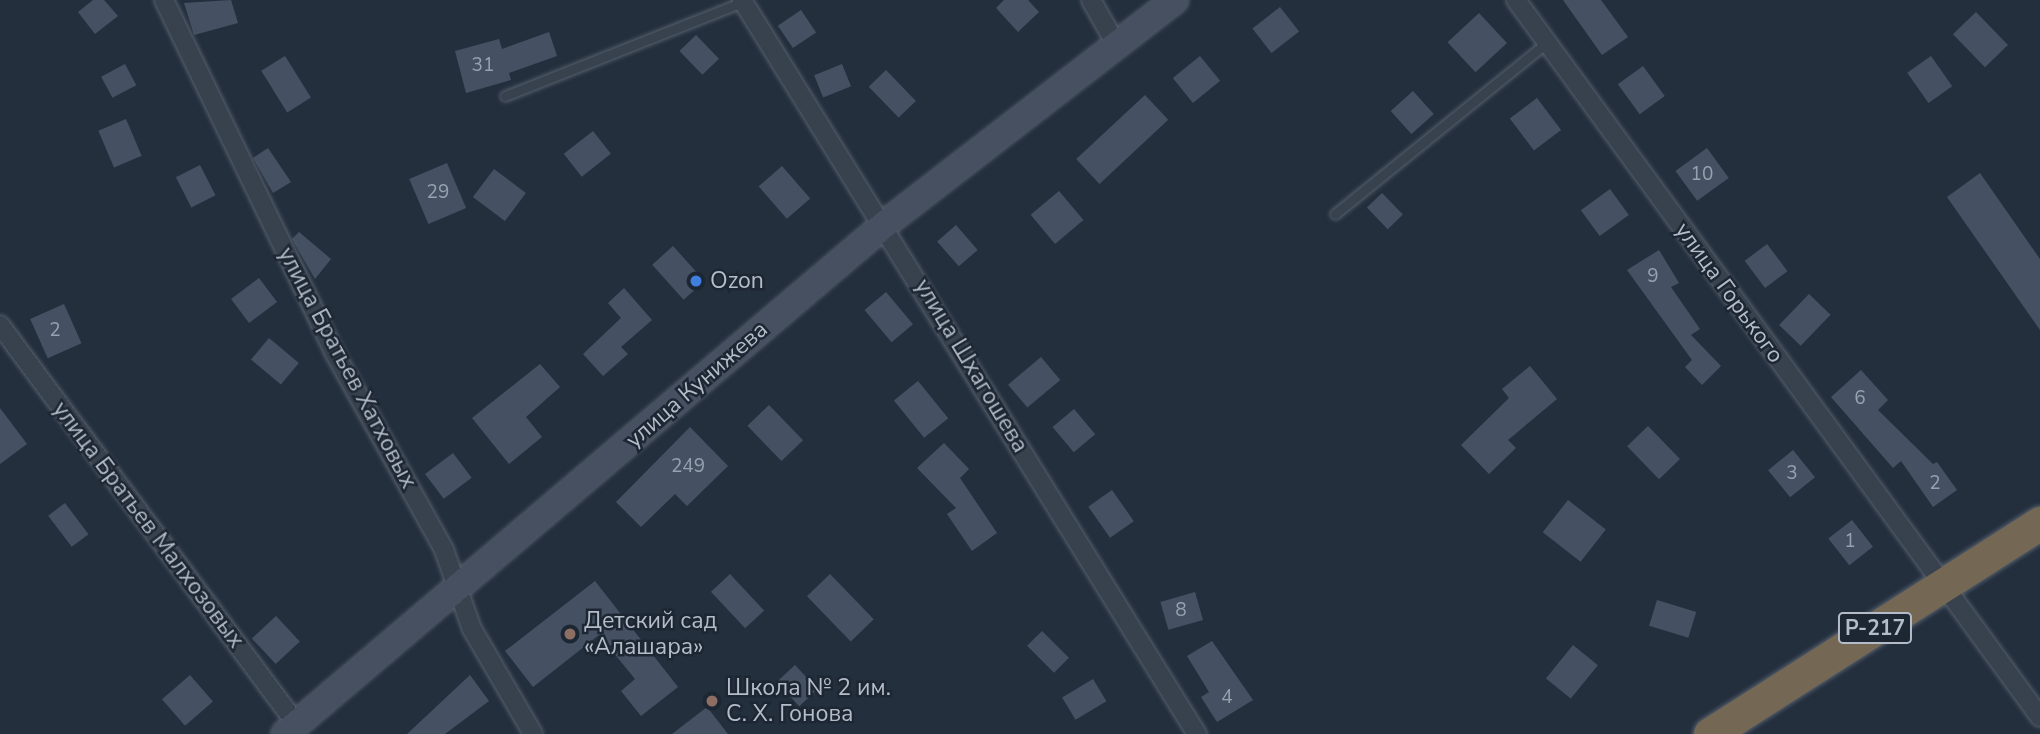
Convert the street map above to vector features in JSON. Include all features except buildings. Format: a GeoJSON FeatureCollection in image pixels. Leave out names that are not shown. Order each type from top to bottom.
{"type":"FeatureCollection","features":[{"type":"Feature","properties":{"kind":"highway","name":"Р-217"},"geometry":{"type":"LineString","coordinates":[[1710,734],[2040,523]]}},
{"type":"Feature","properties":{"kind":"street","name":"улица Братьев Хатховых"},"geometry":{"type":"LineString","coordinates":[[164,0],[334,352],[444,550],[472,629],[533,734]]}},
{"type":"Feature","properties":{"kind":"street"},"geometry":{"type":"LineString","coordinates":[[1091,0],[1116,44]]}},
{"type":"Feature","properties":{"kind":"street","name":"улица Кунижева"},"geometry":{"type":"LineString","coordinates":[[291,729],[458,591],[885,224],[1175,0]]}},
{"type":"Feature","properties":{"kind":"street","name":"улица Горького"},"geometry":{"type":"LineString","coordinates":[[1516,0],[2040,717]]}},
{"type":"Feature","properties":{"kind":"street","name":"улица Шхагошева"},"geometry":{"type":"LineString","coordinates":[[742,1],[885,224],[1197,734]]}},
{"type":"Feature","properties":{"kind":"street","name":"улица Братьев Малхозовых"},"geometry":{"type":"LineString","coordinates":[[0,325],[291,729]]}},
{"type":"Feature","properties":{"kind":"lane"},"geometry":{"type":"LineString","coordinates":[[505,96],[742,1]]}},
{"type":"Feature","properties":{"kind":"lane"},"geometry":{"type":"LineString","coordinates":[[1335,214],[1546,43]]}},
{"type":"Feature","properties":{"kind":"place","name":"Ozon"},"geometry":{"type":"Point","coordinates":[696,281]}},
{"type":"Feature","properties":{"kind":"place","name":"Детский сад «Алашара»"},"geometry":{"type":"Point","coordinates":[570,634]}},
{"type":"Feature","properties":{"kind":"place","name":"Школа № 2 им. С. Х. Гонова"},"geometry":{"type":"Point","coordinates":[712,701]}}]}
